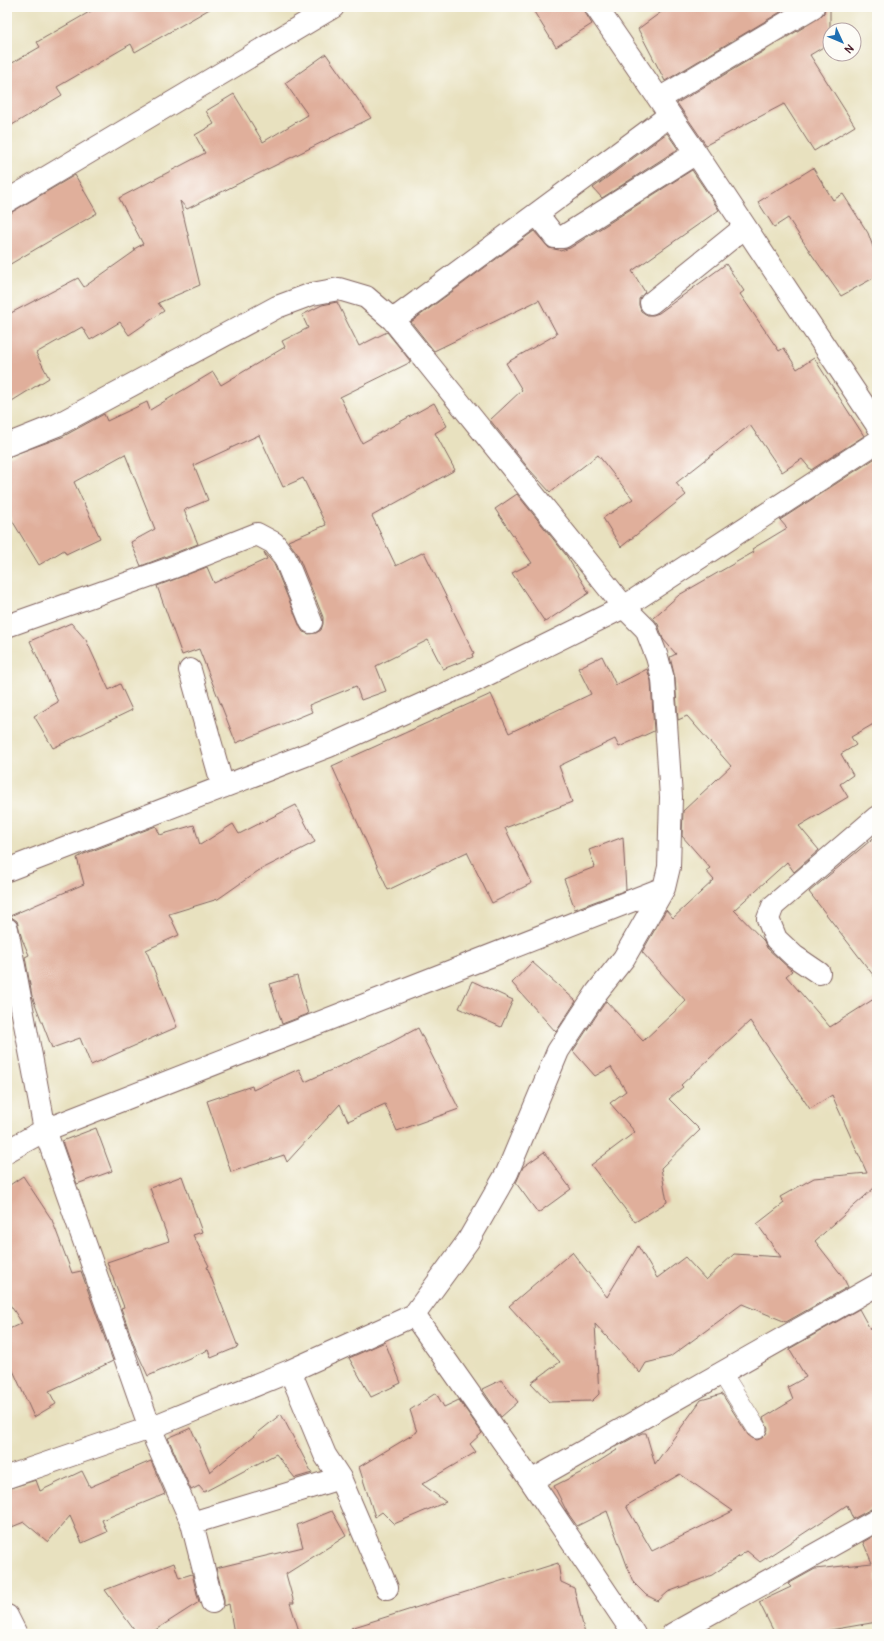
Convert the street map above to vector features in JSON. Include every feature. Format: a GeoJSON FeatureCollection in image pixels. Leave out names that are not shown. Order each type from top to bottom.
{"type":"FeatureCollection","features":[{"type":"Feature","properties":{"kind":"street"},"geometry":{"type":"LineString","coordinates":[[7,201],[333,7]]}},
{"type":"Feature","properties":{"kind":"street"},"geometry":{"type":"LineString","coordinates":[[596,7],[696,153],[877,425]]}},
{"type":"Feature","properties":{"kind":"street"},"geometry":{"type":"LineString","coordinates":[[394,320],[537,214],[665,107],[812,7]]}},
{"type":"Feature","properties":{"kind":"street"},"geometry":{"type":"LineString","coordinates":[[537,214],[555,237],[563,237],[696,153]]}},
{"type":"Feature","properties":{"kind":"street"},"geometry":{"type":"LineString","coordinates":[[651,303],[745,227]]}},
{"type":"Feature","properties":{"kind":"street"},"geometry":{"type":"LineString","coordinates":[[7,445],[57,425],[278,307],[312,294],[339,289],[366,297],[394,320],[624,607],[646,629],[657,657],[663,679],[671,797],[669,867],[664,888],[624,958],[597,992],[558,1051],[507,1173],[497,1192],[468,1241],[414,1315],[290,1371],[150,1428],[7,1477]]}},
{"type":"Feature","properties":{"kind":"street"},"geometry":{"type":"LineString","coordinates":[[7,870],[136,819],[329,746],[470,683],[624,607],[877,442]]}},
{"type":"Feature","properties":{"kind":"street"},"geometry":{"type":"LineString","coordinates":[[7,626],[171,568],[257,534],[274,543],[286,558],[311,622]]}},
{"type":"Feature","properties":{"kind":"street"},"geometry":{"type":"LineString","coordinates":[[190,670],[223,787]]}},
{"type":"Feature","properties":{"kind":"street"},"geometry":{"type":"LineString","coordinates":[[820,973],[794,956],[776,939],[768,919],[773,906],[877,817]]}},
{"type":"Feature","properties":{"kind":"street"},"geometry":{"type":"LineString","coordinates":[[7,1151],[45,1130],[664,888]]}},
{"type":"Feature","properties":{"kind":"street"},"geometry":{"type":"LineString","coordinates":[[7,929],[45,1130],[150,1428],[192,1523],[212,1602]]}},
{"type":"Feature","properties":{"kind":"street"},"geometry":{"type":"LineString","coordinates":[[531,1481],[877,1285]]}},
{"type":"Feature","properties":{"kind":"street"},"geometry":{"type":"LineString","coordinates":[[414,1315],[531,1481],[634,1634]]}},
{"type":"Feature","properties":{"kind":"street"},"geometry":{"type":"LineString","coordinates":[[290,1371],[325,1455],[340,1478],[387,1588]]}},
{"type":"Feature","properties":{"kind":"street"},"geometry":{"type":"LineString","coordinates":[[192,1523],[340,1478]]}},
{"type":"Feature","properties":{"kind":"street"},"geometry":{"type":"LineString","coordinates":[[673,1634],[877,1520]]}},
{"type":"Feature","properties":{"kind":"street"},"geometry":{"type":"LineString","coordinates":[[7,1616],[16,1634]]}},
{"type":"Feature","properties":{"kind":"lane"},"geometry":{"type":"LineString","coordinates":[[722,1373],[758,1429]]}},
{"type":"Feature","properties":{"kind":"building"},"geometry":{"type":"Polygon","coordinates":[[[98,7],[213,7],[135,52],[131,44],[57,87],[62,95],[7,128],[7,66],[40,47],[37,42],[98,7]]]}},
{"type":"Feature","properties":{"kind":"building"},"geometry":{"type":"Polygon","coordinates":[[[531,7],[584,7],[592,24],[556,47],[531,7]]]}},
{"type":"Feature","properties":{"kind":"building"},"geometry":{"type":"Polygon","coordinates":[[[668,7],[789,7],[665,81],[638,29],[668,7]]]}},
{"type":"Feature","properties":{"kind":"building"},"geometry":{"type":"Polygon","coordinates":[[[825,7],[830,7],[830,22],[822,22],[822,48],[810,55],[855,126],[814,151],[784,104],[706,145],[677,103],[819,18],[824,13],[825,7]]]}},
{"type":"Feature","properties":{"kind":"building"},"geometry":{"type":"Polygon","coordinates":[[[326,54],[371,118],[187,209],[180,201],[200,285],[158,303],[164,311],[129,335],[120,322],[90,340],[82,327],[36,353],[49,378],[7,404],[7,315],[78,278],[84,287],[135,251],[134,249],[143,244],[119,198],[205,153],[195,135],[214,124],[206,111],[234,94],[263,142],[308,115],[285,83],[326,54]]]}},
{"type":"Feature","properties":{"kind":"building"},"geometry":{"type":"Polygon","coordinates":[[[667,133],[678,149],[602,198],[593,188],[667,133]]]}},
{"type":"Feature","properties":{"kind":"building"},"geometry":{"type":"Polygon","coordinates":[[[813,168],[833,200],[843,194],[868,233],[877,258],[877,276],[841,296],[788,218],[774,227],[758,202],[813,168]]]}},
{"type":"Feature","properties":{"kind":"building"},"geometry":{"type":"Polygon","coordinates":[[[692,170],[719,210],[632,271],[645,292],[639,299],[641,311],[647,315],[659,313],[726,264],[744,291],[740,294],[779,351],[784,348],[797,369],[814,358],[864,436],[811,470],[802,459],[782,472],[750,425],[676,483],[686,495],[621,547],[603,518],[633,499],[598,455],[550,492],[529,469],[490,420],[522,390],[506,363],[557,334],[539,300],[434,351],[411,322],[534,231],[549,248],[560,251],[570,248],[692,170]]]}},
{"type":"Feature","properties":{"kind":"building"},"geometry":{"type":"Polygon","coordinates":[[[75,175],[97,213],[7,266],[7,215],[75,175]]]}},
{"type":"Feature","properties":{"kind":"building"},"geometry":{"type":"Polygon","coordinates":[[[337,302],[359,346],[387,332],[411,362],[340,397],[362,443],[434,403],[447,426],[435,433],[455,470],[372,516],[396,566],[424,552],[474,653],[472,654],[473,657],[443,669],[428,640],[376,666],[386,691],[361,700],[356,686],[309,705],[312,712],[236,743],[199,649],[182,655],[157,586],[207,567],[214,583],[267,559],[264,552],[274,564],[303,632],[309,634],[316,633],[321,630],[323,617],[297,553],[288,541],[326,525],[303,478],[283,487],[259,435],[194,465],[208,500],[184,510],[198,544],[141,566],[131,542],[155,529],[125,454],[74,482],[100,538],[66,554],[64,550],[39,565],[7,512],[7,457],[62,437],[104,414],[107,421],[147,402],[150,410],[213,372],[221,385],[285,347],[282,341],[308,328],[302,315],[322,305],[337,302]]]}},
{"type":"Feature","properties":{"kind":"building"},"geometry":{"type":"Polygon","coordinates":[[[877,457],[877,722],[851,737],[856,745],[841,754],[853,775],[840,784],[848,797],[799,826],[819,850],[794,872],[787,862],[734,910],[764,941],[767,948],[792,971],[786,976],[830,1027],[877,997],[877,1194],[874,1188],[815,1241],[843,1277],[848,1287],[786,1322],[742,1304],[670,1357],[646,1363],[640,1373],[595,1324],[599,1394],[592,1401],[549,1402],[531,1383],[560,1362],[509,1306],[572,1252],[607,1297],[638,1246],[657,1278],[685,1257],[706,1280],[734,1254],[781,1257],[757,1224],[784,1203],[780,1197],[814,1178],[867,1173],[832,1095],[810,1109],[750,1021],[681,1085],[683,1087],[669,1099],[700,1130],[661,1168],[667,1202],[635,1222],[591,1165],[635,1132],[610,1103],[626,1091],[611,1067],[595,1076],[573,1051],[606,1001],[643,1041],[686,1001],[642,952],[666,910],[673,918],[714,880],[706,871],[710,868],[682,836],[683,811],[731,766],[687,716],[678,720],[675,678],[670,657],[676,654],[663,639],[658,624],[653,618],[679,595],[754,552],[752,549],[787,528],[780,520],[877,457]]]}},
{"type":"Feature","properties":{"kind":"building"},"geometry":{"type":"Polygon","coordinates":[[[517,494],[566,555],[589,593],[545,622],[512,573],[532,563],[495,509],[517,494]]]}},
{"type":"Feature","properties":{"kind":"building"},"geometry":{"type":"Polygon","coordinates":[[[71,623],[86,640],[109,690],[120,684],[132,710],[53,748],[34,716],[58,702],[30,641],[71,623]]]}},
{"type":"Feature","properties":{"kind":"building"},"geometry":{"type":"Polygon","coordinates":[[[602,656],[616,685],[647,669],[651,681],[654,731],[619,747],[615,739],[559,766],[572,802],[505,828],[532,883],[492,903],[467,852],[388,890],[332,766],[491,694],[509,733],[591,694],[578,668],[602,656]]]}},
{"type":"Feature","properties":{"kind":"building"},"geometry":{"type":"Polygon","coordinates":[[[296,805],[315,842],[258,871],[218,899],[169,914],[179,935],[146,950],[177,1027],[91,1065],[80,1038],[52,1048],[32,996],[25,957],[29,955],[22,939],[17,921],[10,916],[84,884],[77,858],[156,826],[160,835],[194,825],[200,845],[233,824],[239,834],[296,805]]]}},
{"type":"Feature","properties":{"kind":"building"},"geometry":{"type":"Polygon","coordinates":[[[877,835],[877,980],[809,892],[877,835]]]}},
{"type":"Feature","properties":{"kind":"building"},"geometry":{"type":"Polygon","coordinates":[[[623,837],[626,890],[575,909],[564,879],[595,867],[589,850],[623,837]]]}},
{"type":"Feature","properties":{"kind":"building"},"geometry":{"type":"Polygon","coordinates":[[[532,962],[576,1001],[556,1032],[512,983],[532,962]]]}},
{"type":"Feature","properties":{"kind":"building"},"geometry":{"type":"Polygon","coordinates":[[[297,976],[308,1014],[282,1024],[270,984],[297,976]]]}},
{"type":"Feature","properties":{"kind":"building"},"geometry":{"type":"Polygon","coordinates":[[[472,981],[513,1000],[501,1027],[459,1008],[472,981]]]}},
{"type":"Feature","properties":{"kind":"building"},"geometry":{"type":"Polygon","coordinates":[[[418,1028],[459,1109],[397,1131],[385,1104],[348,1121],[340,1104],[287,1162],[284,1155],[231,1172],[207,1101],[252,1086],[253,1090],[299,1069],[305,1082],[386,1045],[418,1028]]]}},
{"type":"Feature","properties":{"kind":"building"},"geometry":{"type":"Polygon","coordinates":[[[96,1128],[112,1171],[77,1184],[62,1141],[96,1128]]]}},
{"type":"Feature","properties":{"kind":"building"},"geometry":{"type":"Polygon","coordinates":[[[544,1152],[571,1189],[538,1213],[516,1183],[523,1167],[544,1152]]]}},
{"type":"Feature","properties":{"kind":"building"},"geometry":{"type":"Polygon","coordinates":[[[23,1176],[52,1220],[72,1273],[81,1271],[113,1361],[49,1391],[56,1404],[34,1417],[7,1357],[7,1330],[22,1323],[7,1300],[7,1187],[23,1176]]]}},
{"type":"Feature","properties":{"kind":"building"},"geometry":{"type":"Polygon","coordinates":[[[182,1176],[202,1232],[193,1235],[209,1266],[207,1267],[238,1347],[211,1358],[208,1350],[148,1376],[136,1350],[121,1308],[124,1307],[107,1262],[169,1241],[150,1188],[182,1176]]]}},
{"type":"Feature","properties":{"kind":"building"},"geometry":{"type":"Polygon","coordinates":[[[859,1309],[870,1329],[877,1326],[877,1508],[871,1509],[853,1519],[847,1505],[760,1562],[747,1551],[712,1575],[668,1592],[658,1601],[646,1595],[633,1582],[607,1511],[577,1526],[567,1512],[554,1486],[582,1472],[617,1450],[616,1447],[642,1433],[646,1433],[655,1464],[701,1400],[722,1394],[748,1435],[757,1440],[762,1438],[768,1429],[763,1418],[793,1400],[788,1387],[806,1377],[789,1349],[859,1309]],[[680,1474],[626,1506],[652,1551],[733,1511],[680,1474]]]}},
{"type":"Feature","properties":{"kind":"building"},"geometry":{"type":"Polygon","coordinates":[[[385,1342],[401,1383],[371,1397],[349,1358],[385,1342]]]}},
{"type":"Feature","properties":{"kind":"building"},"geometry":{"type":"Polygon","coordinates":[[[501,1380],[518,1402],[501,1417],[482,1389],[501,1380]]]}},
{"type":"Feature","properties":{"kind":"building"},"geometry":{"type":"Polygon","coordinates":[[[436,1393],[444,1407],[459,1400],[482,1433],[470,1444],[476,1452],[422,1484],[446,1502],[394,1524],[382,1512],[375,1517],[359,1467],[417,1432],[410,1410],[436,1393]]]}},
{"type":"Feature","properties":{"kind":"building"},"geometry":{"type":"Polygon","coordinates":[[[281,1414],[312,1473],[295,1478],[276,1454],[204,1492],[199,1486],[191,1490],[168,1438],[191,1428],[210,1472],[281,1414]]]}},
{"type":"Feature","properties":{"kind":"building"},"geometry":{"type":"Polygon","coordinates":[[[151,1461],[165,1494],[102,1520],[107,1532],[82,1543],[70,1516],[48,1542],[24,1522],[7,1529],[7,1489],[36,1480],[40,1491],[82,1471],[90,1487],[151,1461]]]}},
{"type":"Feature","properties":{"kind":"building"},"geometry":{"type":"Polygon","coordinates":[[[332,1511],[346,1536],[286,1574],[294,1603],[290,1603],[300,1634],[234,1634],[229,1604],[224,1606],[224,1599],[216,1568],[303,1547],[297,1525],[332,1511]]]}},
{"type":"Feature","properties":{"kind":"building"},"geometry":{"type":"Polygon","coordinates":[[[877,1534],[877,1622],[807,1634],[775,1634],[759,1602],[791,1587],[788,1584],[815,1569],[872,1563],[863,1542],[877,1534]]]}},
{"type":"Feature","properties":{"kind":"building"},"geometry":{"type":"Polygon","coordinates":[[[174,1563],[179,1578],[192,1574],[199,1602],[149,1634],[137,1634],[105,1590],[174,1563]]]}},
{"type":"Feature","properties":{"kind":"building"},"geometry":{"type":"Polygon","coordinates":[[[558,1563],[561,1582],[574,1588],[585,1634],[352,1634],[351,1628],[558,1563]]]}}]}
